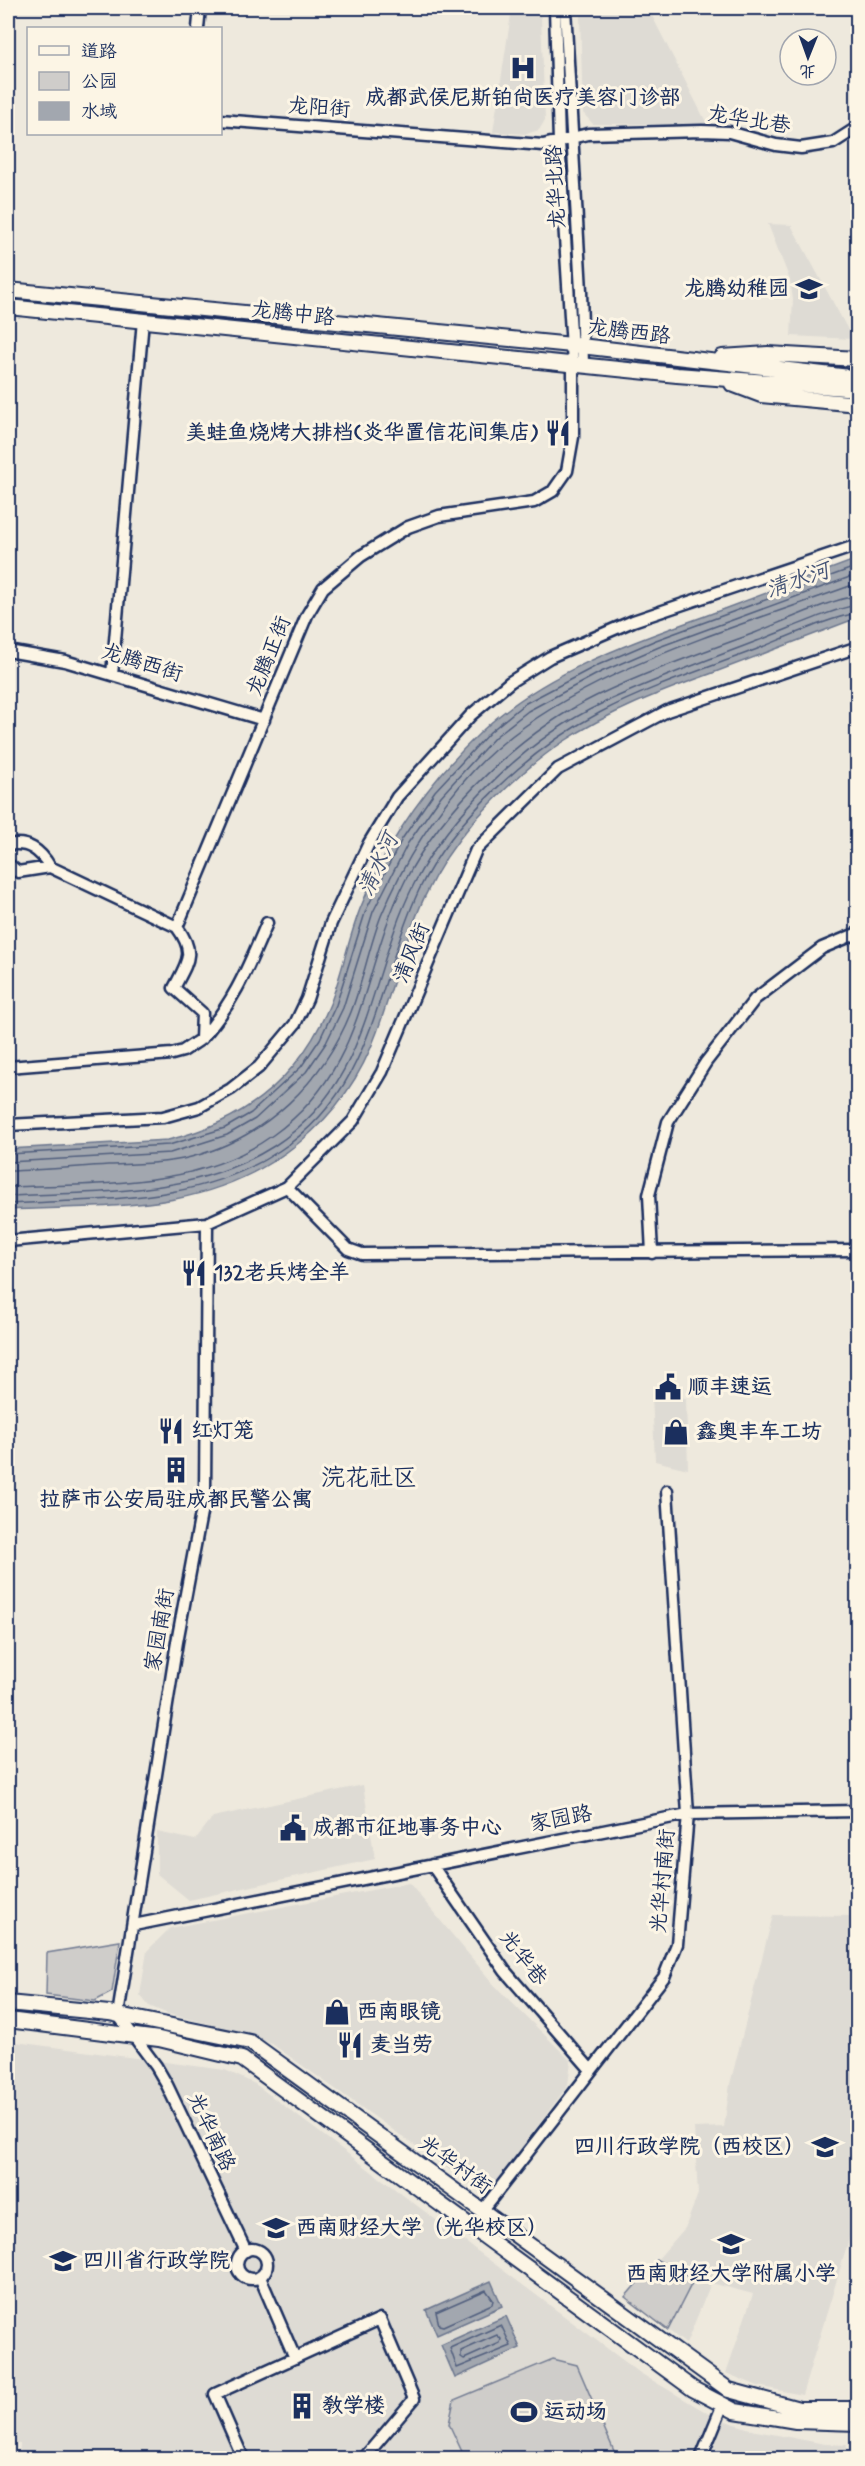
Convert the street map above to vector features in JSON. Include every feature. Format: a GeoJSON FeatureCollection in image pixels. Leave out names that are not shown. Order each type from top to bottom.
{"type":"FeatureCollection","features":[{"type":"Feature","properties":{"kind":"main road","name":"龙腾中路"},"geometry":{"type":"LineString","coordinates":[[8,290],[577,346]]}},
{"type":"Feature","properties":{"kind":"main road","name":"龙腾中路"},"geometry":{"type":"LineString","coordinates":[[8,307],[578,364]]}},
{"type":"Feature","properties":{"kind":"main road","name":"龙腾西路"},"geometry":{"type":"LineString","coordinates":[[577,346],[681,359]]}},
{"type":"Feature","properties":{"kind":"main road"},"geometry":{"type":"LineString","coordinates":[[681,359],[768,354],[858,358]]}},
{"type":"Feature","properties":{"kind":"main road"},"geometry":{"type":"LineString","coordinates":[[681,359],[858,378]]}},
{"type":"Feature","properties":{"kind":"main road","name":"龙腾西路"},"geometry":{"type":"LineString","coordinates":[[578,364],[677,375]]}},
{"type":"Feature","properties":{"kind":"main road"},"geometry":{"type":"LineString","coordinates":[[677,375],[858,389]]}},
{"type":"Feature","properties":{"kind":"main road"},"geometry":{"type":"LineString","coordinates":[[677,375],[735,385],[761,395],[858,404]]}},
{"type":"Feature","properties":{"kind":"main road","name":"光华村街"},"geometry":{"type":"LineString","coordinates":[[8,2002],[118,2015],[250,2042],[729,2390],[799,2409],[858,2409]]}},
{"type":"Feature","properties":{"kind":"main road","name":"光华村街"},"geometry":{"type":"LineString","coordinates":[[8,2020],[159,2039],[242,2059],[693,2388],[735,2410],[796,2421],[858,2423]]}},
{"type":"Feature","properties":{"kind":"street"},"geometry":{"type":"LineString","coordinates":[[198,27],[200,8]]}},
{"type":"Feature","properties":{"kind":"street","name":"龙华北路"},"geometry":{"type":"LineString","coordinates":[[555,8],[559,142],[578,364]]}},
{"type":"Feature","properties":{"kind":"street","name":"龙华北路"},"geometry":{"type":"LineString","coordinates":[[565,8],[573,136],[577,346]]}},
{"type":"Feature","properties":{"kind":"street","name":"龙阳街"},"geometry":{"type":"LineString","coordinates":[[222,120],[543,145],[559,142]]}},
{"type":"Feature","properties":{"kind":"street","name":"龙华北巷"},"geometry":{"type":"LineString","coordinates":[[559,142],[573,136],[719,131],[801,148],[833,143],[858,127]]}},
{"type":"Feature","properties":{"kind":"street"},"geometry":{"type":"LineString","coordinates":[[112,675],[142,320]]}},
{"type":"Feature","properties":{"kind":"street","name":"龙腾正街"},"geometry":{"type":"LineString","coordinates":[[177,927],[307,615],[323,588],[361,556],[408,527],[439,516],[534,502],[553,491],[567,471],[573,436],[578,364]]}},
{"type":"Feature","properties":{"kind":"street"},"geometry":{"type":"LineString","coordinates":[[8,1125],[163,1117],[199,1107],[231,1089],[259,1067],[295,1024],[308,999],[332,923],[369,843],[397,797],[471,716],[510,682],[561,652],[633,621],[858,545]]}},
{"type":"Feature","properties":{"kind":"street","name":"清风街"},"geometry":{"type":"LineString","coordinates":[[8,1241],[207,1223],[287,1187],[353,1121],[376,1082],[404,1024],[476,850],[558,769],[668,711],[858,647]]}},
{"type":"Feature","properties":{"kind":"street","name":"龙腾西街"},"geometry":{"type":"LineString","coordinates":[[8,651],[65,661],[264,720]]}},
{"type":"Feature","properties":{"kind":"street"},"geometry":{"type":"LineString","coordinates":[[8,845],[26,844],[41,853],[50,867],[177,927],[190,946],[190,955],[174,988],[202,1013],[210,1017],[224,1014]]}},
{"type":"Feature","properties":{"kind":"street"},"geometry":{"type":"LineString","coordinates":[[8,864],[18,872],[50,867]]}},
{"type":"Feature","properties":{"kind":"street"},"geometry":{"type":"LineString","coordinates":[[8,1067],[172,1054],[183,1051],[201,1039],[224,1014],[237,992],[267,923]]}},
{"type":"Feature","properties":{"kind":"street"},"geometry":{"type":"LineString","coordinates":[[652,1253],[649,1195],[668,1122],[706,1062],[755,999],[822,948],[858,933]]}},
{"type":"Feature","properties":{"kind":"street"},"geometry":{"type":"LineString","coordinates":[[201,1039],[202,1013]]}},
{"type":"Feature","properties":{"kind":"street"},"geometry":{"type":"LineString","coordinates":[[287,1187],[348,1250],[362,1254],[858,1250]]}},
{"type":"Feature","properties":{"kind":"street","name":"家园南街"},"geometry":{"type":"LineString","coordinates":[[118,2015],[177,1642],[205,1492],[207,1223]]}},
{"type":"Feature","properties":{"kind":"street","name":"光华村南街"},"geometry":{"type":"LineString","coordinates":[[482,2211],[664,1977],[677,1944],[688,1814],[667,1491]]}},
{"type":"Feature","properties":{"kind":"street","name":"家园路"},"geometry":{"type":"LineString","coordinates":[[134,1925],[688,1814],[858,1811]]}},
{"type":"Feature","properties":{"kind":"street","name":"光华巷"},"geometry":{"type":"LineString","coordinates":[[432,1865],[505,1971],[591,2070]]}},
{"type":"Feature","properties":{"kind":"street"},"geometry":{"type":"LineString","coordinates":[[118,2015],[132,2036]]}},
{"type":"Feature","properties":{"kind":"street","name":"光华南路"},"geometry":{"type":"LineString","coordinates":[[132,2036],[156,2066],[167,2085],[246,2251]]}},
{"type":"Feature","properties":{"kind":"street"},"geometry":{"type":"LineString","coordinates":[[256,2250],[267,2260],[266,2270],[260,2277],[246,2278],[239,2271],[239,2258],[246,2251],[256,2250]]}},
{"type":"Feature","properties":{"kind":"street"},"geometry":{"type":"LineString","coordinates":[[260,2277],[295,2358]]}},
{"type":"Feature","properties":{"kind":"street"},"geometry":{"type":"LineString","coordinates":[[243,2458],[215,2394],[380,2319],[414,2399],[364,2458]]}},
{"type":"Feature","properties":{"kind":"street"},"geometry":{"type":"LineString","coordinates":[[701,2458],[723,2404]]}},
{"type":"Feature","properties":{"kind":"shaded area","name":"成都武侯尼斯铂尚医疗美容门诊部"},"geometry":{"type":"Polygon","coordinates":[[[512,8],[531,8],[541,17],[545,120],[539,130],[526,134],[493,132],[512,8]]]}},
{"type":"Feature","properties":{"kind":"shaded area"},"geometry":{"type":"Polygon","coordinates":[[[588,8],[648,8],[707,124],[593,124],[583,113],[580,16],[588,8]]]}},
{"type":"Feature","properties":{"kind":"shaded area","name":"龙腾幼稚园"},"geometry":{"type":"Polygon","coordinates":[[[768,224],[791,225],[853,339],[791,336],[793,299],[790,280],[768,224]]]}},
{"type":"Feature","properties":{"kind":"shaded area"},"geometry":{"type":"Polygon","coordinates":[[[652,1395],[686,1398],[688,1469],[655,1461],[652,1395]]]}},
{"type":"Feature","properties":{"kind":"shaded area"},"geometry":{"type":"Polygon","coordinates":[[[363,1785],[375,1859],[189,1900],[157,1874],[157,1832],[195,1840],[213,1817],[363,1785]]]}},
{"type":"Feature","properties":{"kind":"shaded area"},"geometry":{"type":"Polygon","coordinates":[[[409,1883],[496,1987],[571,2061],[568,2085],[494,2185],[475,2188],[272,2044],[239,2031],[168,2014],[149,2006],[140,1995],[147,1951],[170,1928],[409,1883]]]}},
{"type":"Feature","properties":{"kind":"shaded area","name":"四川行政学院（西校区）"},"geometry":{"type":"Polygon","coordinates":[[[773,1915],[857,1916],[857,2213],[802,2395],[758,2386],[726,2373],[753,2294],[711,2283],[686,2344],[668,2330],[694,2279],[657,2260],[685,2228],[698,2194],[694,2128],[724,2127],[730,2084],[773,1915]]]}},
{"type":"Feature","properties":{"kind":"shaded area","name":"西南财经大学（光华校区）"},"geometry":{"type":"Polygon","coordinates":[[[8,2041],[225,2070],[255,2084],[640,2373],[714,2417],[756,2431],[825,2444],[847,2445],[843,2458],[19,2458],[20,2443],[8,2443],[8,2041]]]}},
{"type":"Feature","properties":{"kind":"green space"},"geometry":{"type":"Polygon","coordinates":[[[120,1941],[112,1992],[95,2001],[46,1995],[47,1953],[120,1941]]]}},
{"type":"Feature","properties":{"kind":"green space"},"geometry":{"type":"Polygon","coordinates":[[[657,2260],[694,2279],[668,2330],[625,2297],[657,2260]]]}},
{"type":"Feature","properties":{"kind":"green space","name":"运动场"},"geometry":{"type":"Polygon","coordinates":[[[553,2359],[577,2365],[617,2458],[465,2458],[449,2424],[454,2400],[553,2359]]]}},
{"type":"Feature","properties":{"kind":"water","name":"清水河"},"geometry":{"type":"Polygon","coordinates":[[[857,559],[857,618],[653,696],[598,721],[539,759],[485,809],[455,845],[425,895],[377,1032],[363,1064],[345,1094],[324,1120],[299,1142],[272,1162],[242,1178],[175,1199],[113,1206],[8,1210],[8,1149],[168,1140],[196,1132],[245,1108],[266,1093],[286,1074],[303,1054],[318,1030],[338,981],[360,909],[397,835],[446,769],[484,729],[508,709],[560,676],[617,649],[857,559]]]}},
{"type":"Feature","properties":{"kind":"water"},"geometry":{"type":"Polygon","coordinates":[[[491,2281],[502,2306],[437,2335],[426,2310],[491,2281]]]}},
{"type":"Feature","properties":{"kind":"water"},"geometry":{"type":"Polygon","coordinates":[[[506,2316],[520,2348],[455,2378],[441,2345],[506,2316]]]}},
{"type":"Feature","properties":{"kind":"place","name":"成都武侯尼斯铂尚医疗美容门诊部"},"geometry":{"type":"Point","coordinates":[523,68]}},
{"type":"Feature","properties":{"kind":"place","name":"龙腾幼稚园"},"geometry":{"type":"Point","coordinates":[809,289]}},
{"type":"Feature","properties":{"kind":"place","name":"美蛙鱼烧烤大排档(炎华置信花间集店)"},"geometry":{"type":"Point","coordinates":[558,433]}},
{"type":"Feature","properties":{"kind":"place","name":"132老兵烤全羊"},"geometry":{"type":"Point","coordinates":[194,1273]}},
{"type":"Feature","properties":{"kind":"place","name":"顺丰速运"},"geometry":{"type":"Point","coordinates":[668,1387]}},
{"type":"Feature","properties":{"kind":"place","name":"红灯笼"},"geometry":{"type":"Point","coordinates":[171,1431]}},
{"type":"Feature","properties":{"kind":"place","name":"鑫奥丰车工坊"},"geometry":{"type":"Point","coordinates":[676,1432]}},
{"type":"Feature","properties":{"kind":"place","name":"拉萨市公安局驻成都民警公寓"},"geometry":{"type":"Point","coordinates":[176,1470]}},
{"type":"Feature","properties":{"kind":"place","name":"成都市征地事务中心"},"geometry":{"type":"Point","coordinates":[293,1828]}},
{"type":"Feature","properties":{"kind":"place","name":"西南眼镜"},"geometry":{"type":"Point","coordinates":[337,2012]}},
{"type":"Feature","properties":{"kind":"place","name":"麦当劳"},"geometry":{"type":"Point","coordinates":[350,2045]}},
{"type":"Feature","properties":{"kind":"place","name":"四川行政学院（西校区）"},"geometry":{"type":"Point","coordinates":[825,2147]}},
{"type":"Feature","properties":{"kind":"place","name":"西南财经大学（光华校区）"},"geometry":{"type":"Point","coordinates":[276,2228]}},
{"type":"Feature","properties":{"kind":"place","name":"西南财经大学附属小学"},"geometry":{"type":"Point","coordinates":[731,2244]}},
{"type":"Feature","properties":{"kind":"place","name":"四川省行政学院"},"geometry":{"type":"Point","coordinates":[63,2261]}},
{"type":"Feature","properties":{"kind":"place","name":"教学楼"},"geometry":{"type":"Point","coordinates":[302,2406]}},
{"type":"Feature","properties":{"kind":"place","name":"运动场"},"geometry":{"type":"Point","coordinates":[524,2412]}},
{"type":"Feature","properties":{"kind":"district","name":"浣花社区"},"geometry":{"type":"Point","coordinates":[369,1478]}}]}
